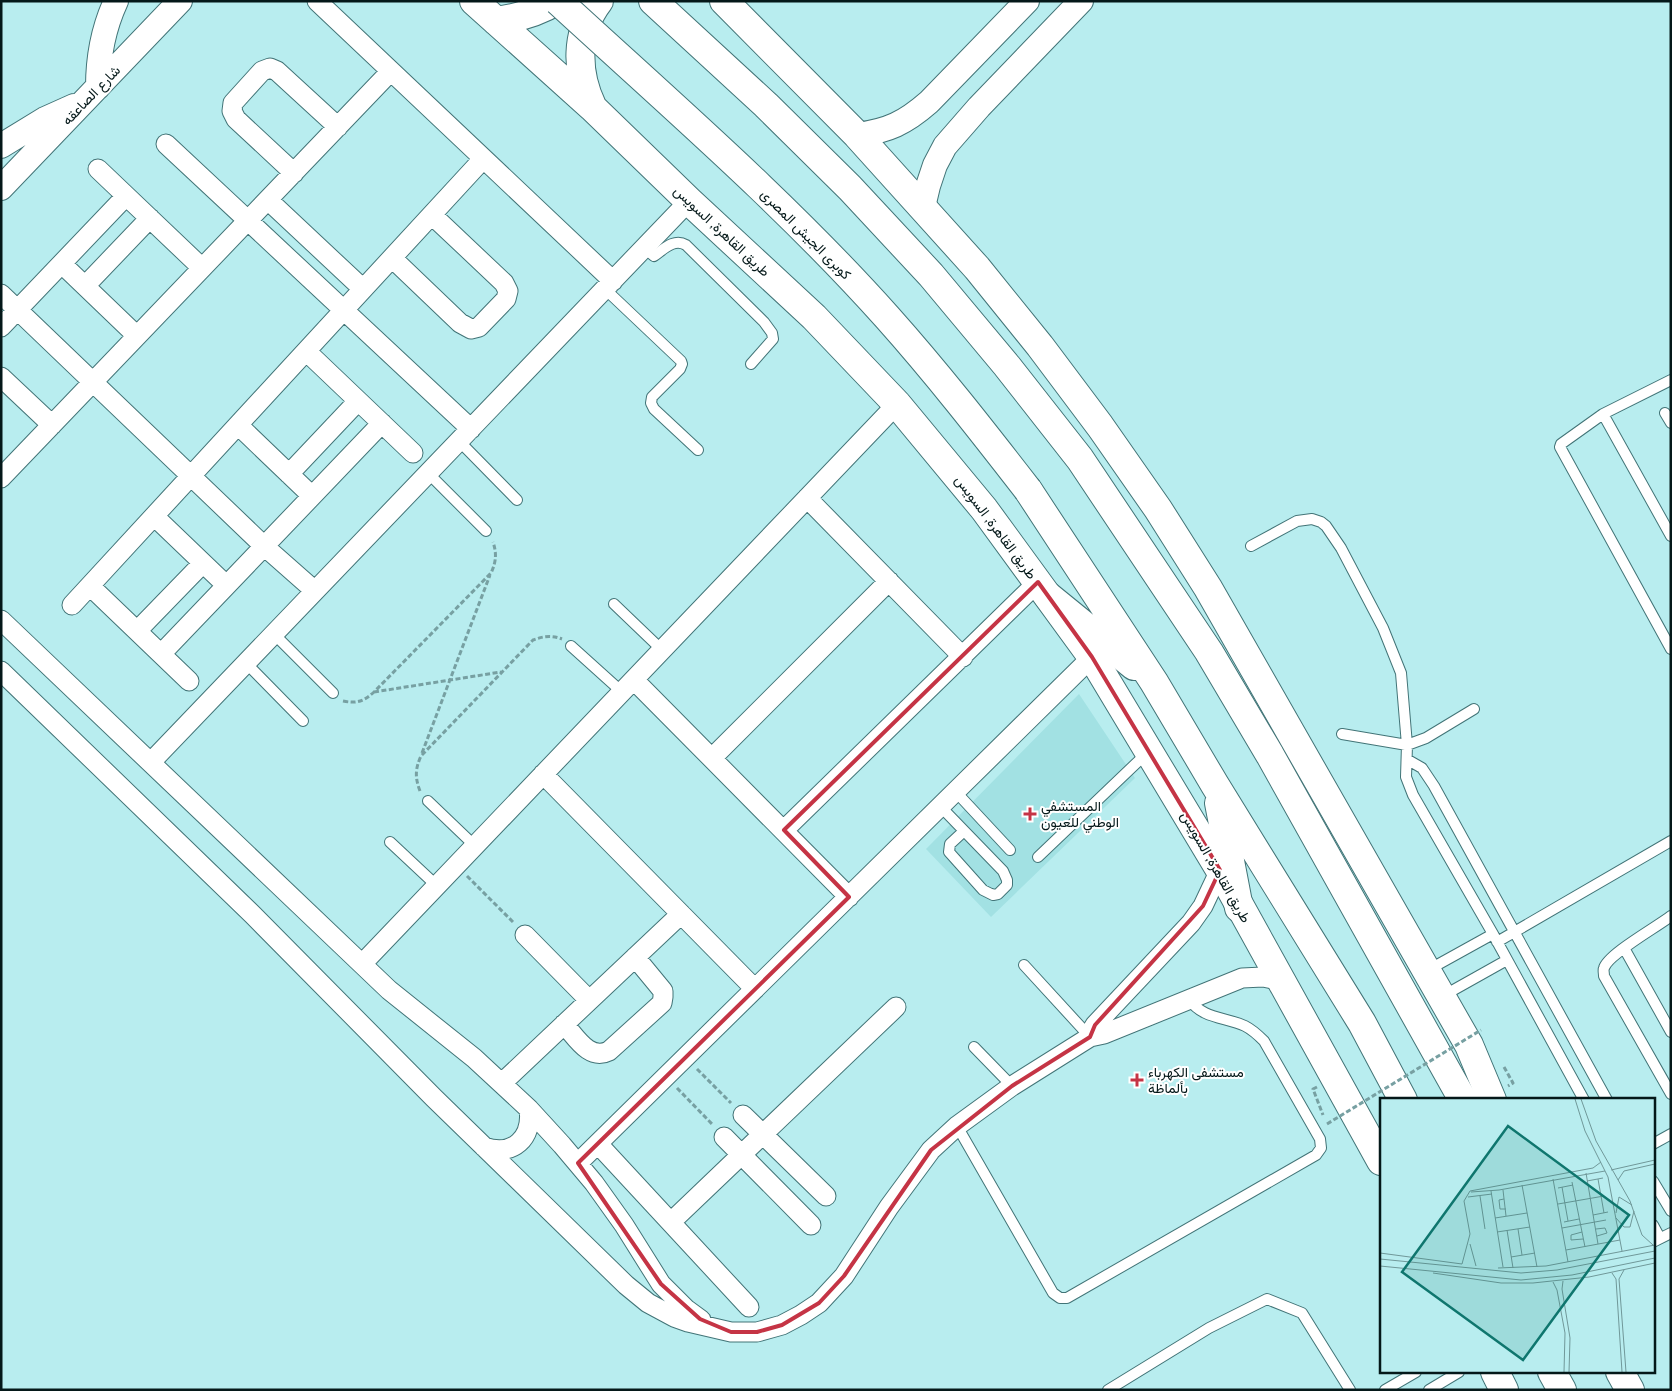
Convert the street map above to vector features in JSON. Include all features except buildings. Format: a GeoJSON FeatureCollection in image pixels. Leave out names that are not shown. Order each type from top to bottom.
{"type":"FeatureCollection","features":[{"type":"Feature","properties":{"kind":"main road","name":"طريق القاهرة, السويس"},"geometry":{"type":"LineString","coordinates":[[474,1],[592,107],[689,201],[820,322],[897,404],[984,509],[1092,656],[1220,870],[1239,908],[1282,981],[1380,1159]]}},
{"type":"Feature","properties":{"kind":"main road"},"geometry":{"type":"LineString","coordinates":[[496,21],[532,13],[557,1]]}},
{"type":"Feature","properties":{"kind":"main road","name":"كوبرى الجيش المصرى"},"geometry":{"type":"LineString","coordinates":[[557,1],[730,159],[810,236],[905,338],[960,402],[1028,490],[1154,682]]}},
{"type":"Feature","properties":{"kind":"main road"},"geometry":{"type":"LineString","coordinates":[[592,107],[585,91],[581,74],[580,56],[582,38],[587,22],[599,1]]}},
{"type":"Feature","properties":{"kind":"main road"},"geometry":{"type":"LineString","coordinates":[[653,1],[766,105],[864,203],[930,275],[1001,358],[1080,460],[1209,652],[1270,756],[1462,1098]]}},
{"type":"Feature","properties":{"kind":"main road"},"geometry":{"type":"LineString","coordinates":[[724,1],[857,135],[977,268],[1040,346],[1100,426],[1158,509],[1208,588],[1425,972],[1469,1045],[1491,1098]]}},
{"type":"Feature","properties":{"kind":"main road"},"geometry":{"type":"LineString","coordinates":[[1043,589],[1154,682],[1362,1023],[1402,1098]]}},
{"type":"Feature","properties":{"kind":"main road"},"geometry":{"type":"LineString","coordinates":[[1215,784],[1239,908]]}},
{"type":"Feature","properties":{"kind":"main road"},"geometry":{"type":"LineString","coordinates":[[1496,1374],[1504,1390]]}},
{"type":"Feature","properties":{"kind":"main road"},"geometry":{"type":"LineString","coordinates":[[1553,1374],[1562,1390]]}},
{"type":"Feature","properties":{"kind":"main road"},"geometry":{"type":"LineString","coordinates":[[1621,1374],[1630,1390]]}},
{"type":"Feature","properties":{"kind":"street"},"geometry":{"type":"LineString","coordinates":[[1,146],[45,119],[92,95],[103,33],[116,1]]}},
{"type":"Feature","properties":{"kind":"street","name":"شارع الصاعقه"},"geometry":{"type":"LineString","coordinates":[[1,188],[180,1]]}},
{"type":"Feature","properties":{"kind":"street"},"geometry":{"type":"LineString","coordinates":[[317,1],[483,158],[609,285]]}},
{"type":"Feature","properties":{"kind":"street"},"geometry":{"type":"LineString","coordinates":[[857,135],[877,132],[896,126],[908,119],[929,102],[1027,1]]}},
{"type":"Feature","properties":{"kind":"street"},"geometry":{"type":"LineString","coordinates":[[923,207],[935,165],[945,146],[979,106],[1080,1]]}},
{"type":"Feature","properties":{"kind":"street"},"geometry":{"type":"LineString","coordinates":[[294,173],[236,119],[232,111],[233,103],[262,71],[270,68],[277,71],[338,127]]}},
{"type":"Feature","properties":{"kind":"street"},"geometry":{"type":"LineString","coordinates":[[1,478],[391,71]]}},
{"type":"Feature","properties":{"kind":"street"},"geometry":{"type":"LineString","coordinates":[[951,79],[979,106]]}},
{"type":"Feature","properties":{"kind":"street"},"geometry":{"type":"LineString","coordinates":[[166,144],[343,311],[465,435]]}},
{"type":"Feature","properties":{"kind":"street"},"geometry":{"type":"LineString","coordinates":[[72,605],[483,158]]}},
{"type":"Feature","properties":{"kind":"street"},"geometry":{"type":"LineString","coordinates":[[98,169],[202,268]]}},
{"type":"Feature","properties":{"kind":"street"},"geometry":{"type":"LineString","coordinates":[[1,327],[126,196]]}},
{"type":"Feature","properties":{"kind":"street"},"geometry":{"type":"LineString","coordinates":[[268,200],[363,289]]}},
{"type":"Feature","properties":{"kind":"street"},"geometry":{"type":"LineString","coordinates":[[151,762],[689,201]]}},
{"type":"Feature","properties":{"kind":"street"},"geometry":{"type":"LineString","coordinates":[[392,258],[467,328],[471,329],[479,326],[506,299],[508,291],[504,283],[432,215]]}},
{"type":"Feature","properties":{"kind":"street"},"geometry":{"type":"LineString","coordinates":[[85,286],[150,218]]}},
{"type":"Feature","properties":{"kind":"street"},"geometry":{"type":"LineString","coordinates":[[62,264],[137,336]]}},
{"type":"Feature","properties":{"kind":"street"},"geometry":{"type":"LineString","coordinates":[[1,294],[94,381],[264,546],[315,592]]}},
{"type":"Feature","properties":{"kind":"street"},"geometry":{"type":"LineString","coordinates":[[306,351],[414,453]]}},
{"type":"Feature","properties":{"kind":"street"},"geometry":{"type":"LineString","coordinates":[[1,377],[52,425]]}},
{"type":"Feature","properties":{"kind":"street"},"geometry":{"type":"LineString","coordinates":[[289,474],[358,401]]}},
{"type":"Feature","properties":{"kind":"street"},"geometry":{"type":"LineString","coordinates":[[362,964],[897,404]]}},
{"type":"Feature","properties":{"kind":"street"},"geometry":{"type":"LineString","coordinates":[[160,654],[382,423]]}},
{"type":"Feature","properties":{"kind":"street"},"geometry":{"type":"LineString","coordinates":[[238,425],[312,496]]}},
{"type":"Feature","properties":{"kind":"street"},"geometry":{"type":"LineString","coordinates":[[807,498],[963,656]]}},
{"type":"Feature","properties":{"kind":"street"},"geometry":{"type":"LineString","coordinates":[[154,516],[226,585]]}},
{"type":"Feature","properties":{"kind":"street"},"geometry":{"type":"LineString","coordinates":[[138,631],[203,563]]}},
{"type":"Feature","properties":{"kind":"street"},"geometry":{"type":"LineString","coordinates":[[712,758],[889,581]]}},
{"type":"Feature","properties":{"kind":"street"},"geometry":{"type":"LineString","coordinates":[[90,586],[188,680]]}},
{"type":"Feature","properties":{"kind":"street"},"geometry":{"type":"LineString","coordinates":[[784,830],[963,656],[1043,589]]}},
{"type":"Feature","properties":{"kind":"street"},"geometry":{"type":"LineString","coordinates":[[1,620],[362,964],[396,995],[502,1083],[529,1109],[578,1163],[624,1225],[661,1284],[686,1309],[716,1328]]}},
{"type":"Feature","properties":{"kind":"street"},"geometry":{"type":"LineString","coordinates":[[578,1163],[1092,656]]}},
{"type":"Feature","properties":{"kind":"street"},"geometry":{"type":"LineString","coordinates":[[1,671],[260,922],[484,1147],[637,1294],[648,1303],[688,1322],[731,1332],[757,1332],[782,1325],[801,1315],[819,1303],[844,1276],[889,1207],[926,1156],[957,1126],[1012,1086],[1090,1037],[1104,1034],[1242,978],[1263,977],[1282,981]]}},
{"type":"Feature","properties":{"kind":"street"},"geometry":{"type":"LineString","coordinates":[[628,686],[712,758],[849,897]]}},
{"type":"Feature","properties":{"kind":"street"},"geometry":{"type":"LineString","coordinates":[[543,774],[755,990]]}},
{"type":"Feature","properties":{"kind":"street"},"geometry":{"type":"LineString","coordinates":[[1090,1037],[1090,1033],[1095,1025],[1191,923],[1203,906],[1220,870]]}},
{"type":"Feature","properties":{"kind":"street"},"geometry":{"type":"LineString","coordinates":[[502,1083],[681,914]]}},
{"type":"Feature","properties":{"kind":"street"},"geometry":{"type":"LineString","coordinates":[[525,935],[589,1000]]}},
{"type":"Feature","properties":{"kind":"street"},"geometry":{"type":"LineString","coordinates":[[564,1024],[589,1051],[595,1054],[602,1054],[609,1051],[662,1003],[663,991],[635,957]]}},
{"type":"Feature","properties":{"kind":"street"},"geometry":{"type":"LineString","coordinates":[[671,1222],[896,1007]]}},
{"type":"Feature","properties":{"kind":"street"},"geometry":{"type":"LineString","coordinates":[[484,1147],[493,1150],[503,1150],[519,1143],[529,1128],[529,1109]]}},
{"type":"Feature","properties":{"kind":"street"},"geometry":{"type":"LineString","coordinates":[[743,1115],[826,1196]]}},
{"type":"Feature","properties":{"kind":"street"},"geometry":{"type":"LineString","coordinates":[[724,1136],[811,1225]]}},
{"type":"Feature","properties":{"kind":"street"},"geometry":{"type":"LineString","coordinates":[[598,1144],[749,1307]]}},
{"type":"Feature","properties":{"kind":"street"},"geometry":{"type":"LineString","coordinates":[[770,1183],[790,1161]]}},
{"type":"Feature","properties":{"kind":"lane"},"geometry":{"type":"LineString","coordinates":[[644,248],[654,256],[675,242],[683,243],[764,322],[772,333],[772,338],[751,364]]}},
{"type":"Feature","properties":{"kind":"lane"},"geometry":{"type":"LineString","coordinates":[[609,285],[681,361],[680,369],[652,397],[651,403],[698,450]]}},
{"type":"Feature","properties":{"kind":"lane"},"geometry":{"type":"LineString","coordinates":[[1671,380],[1603,414],[1561,444],[1560,447],[1671,649]]}},
{"type":"Feature","properties":{"kind":"lane"},"geometry":{"type":"LineString","coordinates":[[1665,412],[1671,423]]}},
{"type":"Feature","properties":{"kind":"lane"},"geometry":{"type":"LineString","coordinates":[[1603,414],[1671,536]]}},
{"type":"Feature","properties":{"kind":"lane"},"geometry":{"type":"LineString","coordinates":[[465,435],[517,500]]}},
{"type":"Feature","properties":{"kind":"lane"},"geometry":{"type":"LineString","coordinates":[[428,473],[486,531]]}},
{"type":"Feature","properties":{"kind":"lane"},"geometry":{"type":"LineString","coordinates":[[1251,546],[1298,521],[1312,519],[1326,526],[1341,548],[1383,628],[1401,673],[1408,760],[1406,777],[1413,795],[1495,938],[1583,1098]]}},
{"type":"Feature","properties":{"kind":"lane"},"geometry":{"type":"LineString","coordinates":[[614,604],[662,650]]}},
{"type":"Feature","properties":{"kind":"lane"},"geometry":{"type":"LineString","coordinates":[[274,634],[332,693]]}},
{"type":"Feature","properties":{"kind":"lane"},"geometry":{"type":"LineString","coordinates":[[571,646],[628,686]]}},
{"type":"Feature","properties":{"kind":"lane"},"geometry":{"type":"LineString","coordinates":[[246,663],[303,721]]}},
{"type":"Feature","properties":{"kind":"lane"},"geometry":{"type":"LineString","coordinates":[[1342,734],[1407,745],[1426,738],[1474,709]]}},
{"type":"Feature","properties":{"kind":"lane"},"geometry":{"type":"LineString","coordinates":[[1038,857],[1149,750]]}},
{"type":"Feature","properties":{"kind":"lane"},"geometry":{"type":"LineString","coordinates":[[1408,760],[1422,768],[1434,786],[1607,1098]]}},
{"type":"Feature","properties":{"kind":"lane"},"geometry":{"type":"LineString","coordinates":[[956,792],[1010,850]]}},
{"type":"Feature","properties":{"kind":"lane"},"geometry":{"type":"LineString","coordinates":[[428,801],[475,846]]}},
{"type":"Feature","properties":{"kind":"lane"},"geometry":{"type":"LineString","coordinates":[[941,807],[964,831],[1006,875],[1007,885],[998,894],[993,895],[983,890],[948,852],[950,844],[964,831]]}},
{"type":"Feature","properties":{"kind":"lane"},"geometry":{"type":"LineString","coordinates":[[390,842],[437,886]]}},
{"type":"Feature","properties":{"kind":"lane"},"geometry":{"type":"LineString","coordinates":[[1425,972],[1495,938],[1514,933],[1670,843]]}},
{"type":"Feature","properties":{"kind":"lane"},"geometry":{"type":"LineString","coordinates":[[1671,916],[1624,948],[1607,962],[1603,969],[1604,976],[1671,1094]]}},
{"type":"Feature","properties":{"kind":"lane"},"geometry":{"type":"LineString","coordinates":[[1624,948],[1671,1032]]}},
{"type":"Feature","properties":{"kind":"lane"},"geometry":{"type":"LineString","coordinates":[[1441,997],[1507,960]]}},
{"type":"Feature","properties":{"kind":"lane"},"geometry":{"type":"LineString","coordinates":[[1024,965],[1090,1037]]}},
{"type":"Feature","properties":{"kind":"lane"},"geometry":{"type":"LineString","coordinates":[[957,1126],[1053,1294],[1064,1298],[1071,1296],[1319,1152],[1320,1139],[1264,1041],[1256,1032],[1245,1026],[1197,1009],[1189,999]]}},
{"type":"Feature","properties":{"kind":"lane"},"geometry":{"type":"LineString","coordinates":[[974,1047],[1012,1086]]}},
{"type":"Feature","properties":{"kind":"lane"},"geometry":{"type":"LineString","coordinates":[[1654,1143],[1671,1134]]}},
{"type":"Feature","properties":{"kind":"lane"},"geometry":{"type":"LineString","coordinates":[[1654,1183],[1671,1211]]}},
{"type":"Feature","properties":{"kind":"lane"},"geometry":{"type":"LineString","coordinates":[[1657,1240],[1671,1232]]}},
{"type":"Feature","properties":{"kind":"lane"},"geometry":{"type":"LineString","coordinates":[[1108,1390],[1209,1328],[1267,1299],[1302,1313],[1350,1390]]}},
{"type":"Feature","properties":{"kind":"lane"},"geometry":{"type":"LineString","coordinates":[[1385,1390],[1413,1374]]}},
{"type":"Feature","properties":{"kind":"lane"},"geometry":{"type":"LineString","coordinates":[[1428,1390],[1456,1374]]}},
{"type":"Feature","properties":{"kind":"path"},"geometry":{"type":"LineString","coordinates":[[428,801],[420,792],[416,780],[416,768],[496,563],[496,551],[493,540],[486,531]]}},
{"type":"Feature","properties":{"kind":"path"},"geometry":{"type":"LineString","coordinates":[[332,693],[342,700],[354,703],[365,700],[491,573]]}},
{"type":"Feature","properties":{"kind":"path"},"geometry":{"type":"LineString","coordinates":[[421,756],[533,640],[542,636],[553,636],[563,639],[571,646]]}},
{"type":"Feature","properties":{"kind":"path"},"geometry":{"type":"LineString","coordinates":[[374,692],[503,671]]}},
{"type":"Feature","properties":{"kind":"path"},"geometry":{"type":"LineString","coordinates":[[456,865],[525,935]]}},
{"type":"Feature","properties":{"kind":"path"},"geometry":{"type":"LineString","coordinates":[[1313,1089],[1327,1124],[1481,1030]]}},
{"type":"Feature","properties":{"kind":"path"},"geometry":{"type":"LineString","coordinates":[[686,1058],[743,1115]]}},
{"type":"Feature","properties":{"kind":"path"},"geometry":{"type":"LineString","coordinates":[[666,1077],[724,1136]]}},
{"type":"Feature","properties":{"kind":"highlighted area"},"geometry":{"type":"Polygon","coordinates":[[[1038,582],[1092,657],[1220,870],[1203,906],[1095,1025],[1090,1037],[1012,1086],[931,1150],[844,1276],[819,1303],[782,1325],[757,1332],[731,1332],[700,1319],[661,1284],[578,1163],[849,897],[784,830],[1038,582]]]}},
{"type":"Feature","properties":{"kind":"shaded area","name":"المستشفي الوطني للعيون"},"geometry":{"type":"Polygon","coordinates":[[[1079,694],[1135,778],[991,917],[926,849],[1079,694]]]}},
{"type":"Feature","properties":{"kind":"place","name":"المستشفي الوطني للعيون"},"geometry":{"type":"Point","coordinates":[1030,814]}},
{"type":"Feature","properties":{"kind":"place","name":"مستشفى الكهرباء بألماظة"},"geometry":{"type":"Point","coordinates":[1137,1080]}}]}
